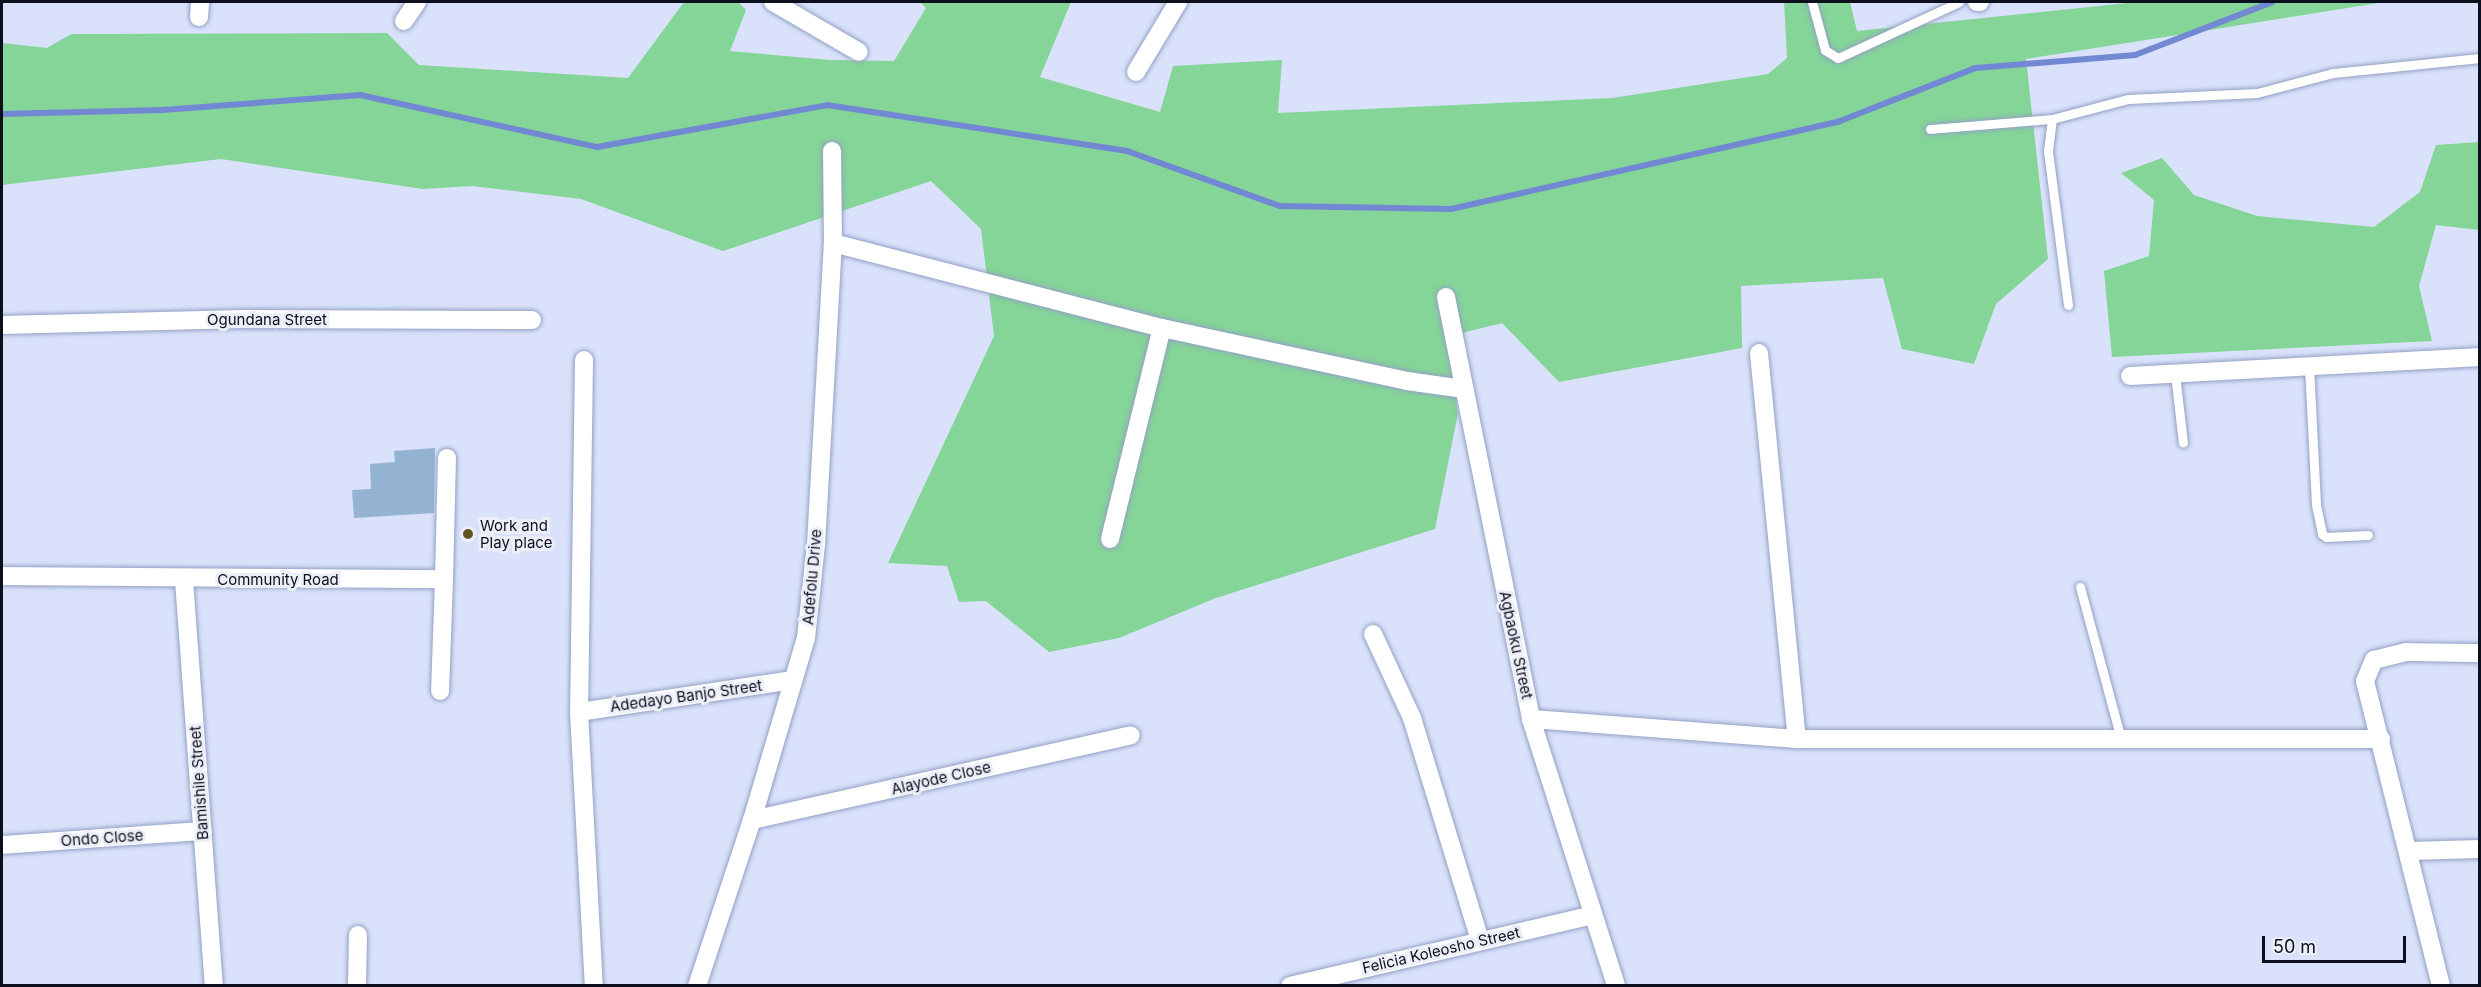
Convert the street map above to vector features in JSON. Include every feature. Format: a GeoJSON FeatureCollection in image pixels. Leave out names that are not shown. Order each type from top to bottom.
{"type":"FeatureCollection","features":[{"type":"Feature","properties":{"kind":"street"},"geometry":{"type":"LineString","coordinates":[[404,21],[417,2]]}},
{"type":"Feature","properties":{"kind":"street"},"geometry":{"type":"LineString","coordinates":[[774,2],[859,52]]}},
{"type":"Feature","properties":{"kind":"street"},"geometry":{"type":"LineString","coordinates":[[1136,72],[1178,2]]}},
{"type":"Feature","properties":{"kind":"street","name":"Adefolu Drive"},"geometry":{"type":"LineString","coordinates":[[697,986],[752,820],[806,638],[816,545],[833,243],[832,151]]}},
{"type":"Feature","properties":{"kind":"street"},"geometry":{"type":"LineString","coordinates":[[833,243],[1162,328],[1407,381],[1464,389]]}},
{"type":"Feature","properties":{"kind":"street","name":"Agbaoku Street"},"geometry":{"type":"LineString","coordinates":[[1446,297],[1532,718],[1616,986]]}},
{"type":"Feature","properties":{"kind":"street","name":"Ogundana Street"},"geometry":{"type":"LineString","coordinates":[[2,325],[243,319],[532,320]]}},
{"type":"Feature","properties":{"kind":"street"},"geometry":{"type":"LineString","coordinates":[[1110,539],[1162,328]]}},
{"type":"Feature","properties":{"kind":"street"},"geometry":{"type":"LineString","coordinates":[[1759,353],[1797,738]]}},
{"type":"Feature","properties":{"kind":"street"},"geometry":{"type":"LineString","coordinates":[[2130,376],[2480,357]]}},
{"type":"Feature","properties":{"kind":"street"},"geometry":{"type":"LineString","coordinates":[[584,360],[579,712],[594,986]]}},
{"type":"Feature","properties":{"kind":"street"},"geometry":{"type":"LineString","coordinates":[[440,691],[447,458]]}},
{"type":"Feature","properties":{"kind":"street","name":"Community Road"},"geometry":{"type":"LineString","coordinates":[[2,576],[184,580],[444,579]]}},
{"type":"Feature","properties":{"kind":"street","name":"Bamishile Street"},"geometry":{"type":"LineString","coordinates":[[184,580],[214,986]]}},
{"type":"Feature","properties":{"kind":"street"},"geometry":{"type":"LineString","coordinates":[[1373,634],[1412,718],[1480,940]]}},
{"type":"Feature","properties":{"kind":"street"},"geometry":{"type":"LineString","coordinates":[[2441,986],[2365,681],[2373,660],[2406,652],[2480,652]]}},
{"type":"Feature","properties":{"kind":"street","name":"Adedayo Banjo Street"},"geometry":{"type":"LineString","coordinates":[[579,712],[793,680]]}},
{"type":"Feature","properties":{"kind":"street"},"geometry":{"type":"LineString","coordinates":[[1532,718],[1797,738],[2381,739]]}},
{"type":"Feature","properties":{"kind":"street","name":"Alayode Close"},"geometry":{"type":"LineString","coordinates":[[752,820],[1131,735]]}},
{"type":"Feature","properties":{"kind":"street","name":"Ondo Close"},"geometry":{"type":"LineString","coordinates":[[2,845],[202,831]]}},
{"type":"Feature","properties":{"kind":"street"},"geometry":{"type":"LineString","coordinates":[[2409,851],[2480,849]]}},
{"type":"Feature","properties":{"kind":"street","name":"Felicia Koleosho Street"},"geometry":{"type":"LineString","coordinates":[[1297,985],[1592,915]]}},
{"type":"Feature","properties":{"kind":"street"},"geometry":{"type":"LineString","coordinates":[[357,986],[358,934]]}},
{"type":"Feature","properties":{"kind":"lane"},"geometry":{"type":"LineString","coordinates":[[1812,2],[1825,50],[1838,58],[1959,2]]}},
{"type":"Feature","properties":{"kind":"lane"},"geometry":{"type":"LineString","coordinates":[[1930,129],[2052,119],[2128,99],[2258,93],[2333,73],[2480,57]]}},
{"type":"Feature","properties":{"kind":"lane"},"geometry":{"type":"LineString","coordinates":[[2052,119],[2048,152],[2068,305]]}},
{"type":"Feature","properties":{"kind":"lane"},"geometry":{"type":"LineString","coordinates":[[2309,366],[2316,505],[2322,534],[2326,537],[2368,535]]}},
{"type":"Feature","properties":{"kind":"lane"},"geometry":{"type":"LineString","coordinates":[[2175,374],[2183,443]]}},
{"type":"Feature","properties":{"kind":"lane"},"geometry":{"type":"LineString","coordinates":[[2080,586],[2121,739]]}},
{"type":"Feature","properties":{"kind":"green space"},"geometry":{"type":"Polygon","coordinates":[[[684,2],[738,2],[746,10],[730,51],[830,60],[894,61],[926,8],[920,2],[1071,2],[1040,77],[1160,112],[1173,66],[1282,60],[1278,113],[1612,98],[1768,74],[1787,58],[1784,2],[1850,2],[1857,31],[2137,2],[2385,2],[2026,59],[2048,259],[1996,304],[1974,364],[1902,349],[1883,278],[1741,286],[1742,348],[1559,382],[1502,323],[1446,337],[1458,413],[1435,529],[1216,598],[1119,638],[1049,652],[986,601],[959,602],[947,566],[888,563],[994,336],[981,229],[931,181],[723,251],[581,199],[472,186],[423,189],[221,159],[2,185],[2,43],[47,48],[71,34],[387,33],[419,65],[628,78],[684,2]]]}},
{"type":"Feature","properties":{"kind":"green space"},"geometry":{"type":"Polygon","coordinates":[[[2479,142],[2479,230],[2436,225],[2419,286],[2432,341],[2112,357],[2104,271],[2149,256],[2154,200],[2121,173],[2162,158],[2194,195],[2257,216],[2374,227],[2420,192],[2436,145],[2479,142]]]}},
{"type":"Feature","properties":{"kind":"building"},"geometry":{"type":"Polygon","coordinates":[[[435,448],[434,513],[354,518],[352,490],[371,489],[370,464],[395,462],[394,451],[435,448]]]}},
{"type":"Feature","properties":{"kind":"waterway"},"geometry":{"type":"LineString","coordinates":[[2,114],[162,110],[360,95],[597,147],[827,105],[1127,151],[1280,206],[1451,209],[1840,121],[1975,68],[2135,55],[2272,2]]}},
{"type":"Feature","properties":{"kind":"place","name":"Work and Play place"},"geometry":{"type":"Point","coordinates":[468,534]}}]}
